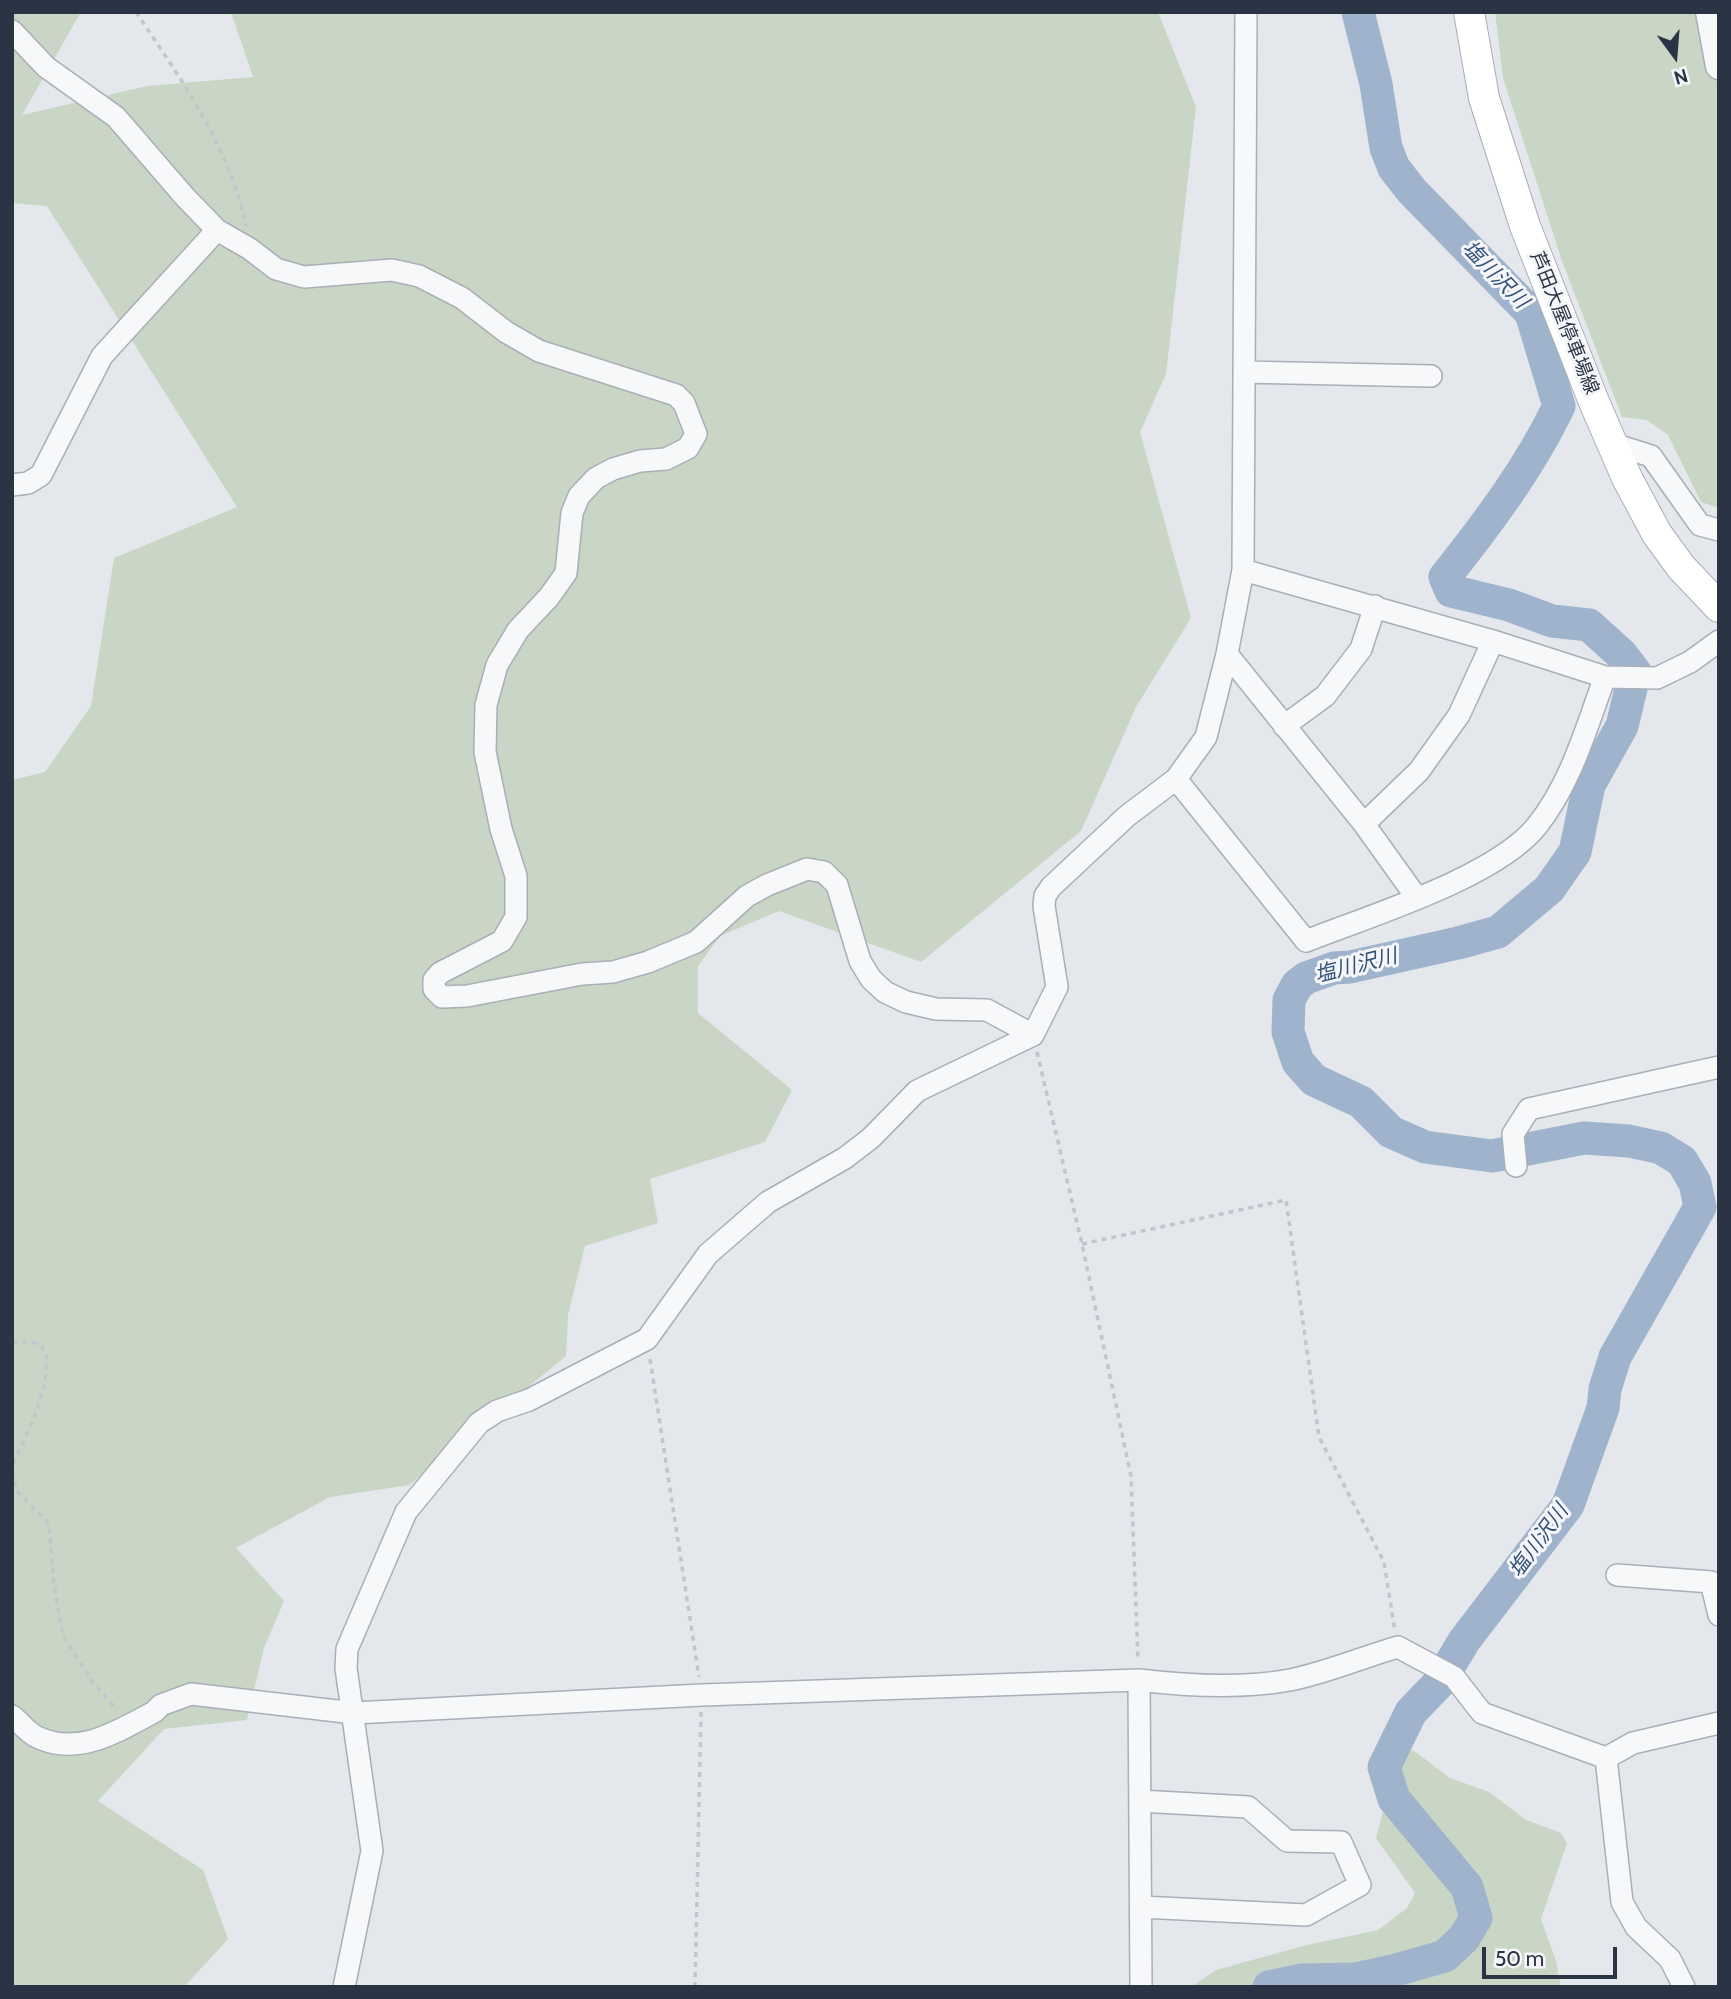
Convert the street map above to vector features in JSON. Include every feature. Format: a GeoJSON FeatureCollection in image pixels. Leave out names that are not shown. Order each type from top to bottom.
{"type":"FeatureCollection","features":[{"type":"Feature","properties":{"kind":"main road","name":"芦田大屋停車場線"},"geometry":{"type":"LineString","coordinates":[[1469,12],[1484,97],[1525,226],[1627,478],[1657,534],[1681,567],[1719,607]]}},
{"type":"Feature","properties":{"kind":"street"},"geometry":{"type":"LineString","coordinates":[[344,1987],[372,1851],[346,1668],[347,1649],[406,1512],[479,1423],[497,1410],[529,1400],[647,1339],[708,1254],[768,1202],[845,1158],[871,1138],[917,1091],[1033,1035],[1057,987],[1048,942],[1045,896],[1051,887],[1127,816],[1176,779],[1206,737],[1227,654],[1242,570],[1246,12]]}},
{"type":"Feature","properties":{"kind":"street"},"geometry":{"type":"LineString","coordinates":[[1709,12],[1719,66]]}},
{"type":"Feature","properties":{"kind":"street"},"geometry":{"type":"LineString","coordinates":[[12,31],[46,67],[116,117],[217,230],[250,249],[276,270],[304,277],[392,270],[419,276],[462,298],[506,332],[539,351],[676,394],[684,403],[696,434],[688,448],[666,459],[640,461],[612,469],[596,478],[579,496],[572,513],[566,573],[549,597],[518,630],[497,666],[486,705],[485,752],[501,829],[516,876],[516,917],[502,941],[440,973],[435,980],[435,989],[442,997],[467,996],[582,974],[613,972],[648,962],[696,942],[747,897],[767,885],[807,869],[824,872],[837,885],[860,961],[871,979],[885,992],[906,1002],[936,1009],[987,1010],[1033,1035]]}},
{"type":"Feature","properties":{"kind":"street"},"geometry":{"type":"LineString","coordinates":[[12,485],[28,482],[41,475],[102,356],[217,230]]}},
{"type":"Feature","properties":{"kind":"street"},"geometry":{"type":"LineString","coordinates":[[1244,372],[1431,376]]}},
{"type":"Feature","properties":{"kind":"street"},"geometry":{"type":"LineString","coordinates":[[1613,444],[1651,456],[1700,526],[1719,530]]}},
{"type":"Feature","properties":{"kind":"street"},"geometry":{"type":"LineString","coordinates":[[1242,570],[1376,606],[1605,677],[1657,678],[1690,662],[1719,641]]}},
{"type":"Feature","properties":{"kind":"street"},"geometry":{"type":"LineString","coordinates":[[1284,726],[1325,696],[1361,649],[1376,606]]}},
{"type":"Feature","properties":{"kind":"street"},"geometry":{"type":"LineString","coordinates":[[1364,824],[1419,771],[1459,715],[1493,641]]}},
{"type":"Feature","properties":{"kind":"street"},"geometry":{"type":"LineString","coordinates":[[1227,654],[1364,824],[1417,898]]}},
{"type":"Feature","properties":{"kind":"street"},"geometry":{"type":"LineString","coordinates":[[1176,779],[1307,941],[1461,879],[1509,852],[1535,828],[1569,775],[1605,677]]}},
{"type":"Feature","properties":{"kind":"street"},"geometry":{"type":"LineString","coordinates":[[1516,1166],[1513,1134],[1529,1109],[1719,1067]]}},
{"type":"Feature","properties":{"kind":"street"},"geometry":{"type":"LineString","coordinates":[[1617,1575],[1711,1582],[1716,1590],[1719,1615]]}},
{"type":"Feature","properties":{"kind":"street"},"geometry":{"type":"LineString","coordinates":[[12,1716],[36,1737],[69,1745],[98,1741],[154,1712],[161,1705],[191,1694],[354,1713],[702,1695],[1139,1680],[1244,1685],[1290,1680],[1398,1647],[1454,1676],[1482,1713],[1606,1758],[1633,1743],[1719,1723]]}},
{"type":"Feature","properties":{"kind":"street"},"geometry":{"type":"LineString","coordinates":[[1139,1680],[1141,1987]]}},
{"type":"Feature","properties":{"kind":"street"},"geometry":{"type":"LineString","coordinates":[[1606,1758],[1622,1902],[1636,1927],[1670,1959],[1684,1987]]}},
{"type":"Feature","properties":{"kind":"street"},"geometry":{"type":"LineString","coordinates":[[1140,1801],[1248,1807],[1287,1841],[1341,1842],[1360,1885],[1306,1915],[1141,1907]]}},
{"type":"Feature","properties":{"kind":"path"},"geometry":{"type":"LineString","coordinates":[[136,12],[186,86],[216,144],[241,203],[250,249]]}},
{"type":"Feature","properties":{"kind":"path"},"geometry":{"type":"LineString","coordinates":[[1033,1035],[1082,1244],[1131,1476],[1139,1680]]}},
{"type":"Feature","properties":{"kind":"path"},"geometry":{"type":"LineString","coordinates":[[1082,1244],[1286,1200],[1319,1437],[1384,1562],[1398,1647]]}},
{"type":"Feature","properties":{"kind":"path"},"geometry":{"type":"LineString","coordinates":[[647,1339],[702,1695],[695,1987]]}},
{"type":"Feature","properties":{"kind":"path"},"geometry":{"type":"LineString","coordinates":[[12,1342],[37,1343],[46,1352],[48,1364],[41,1399],[12,1469],[17,1490],[49,1524],[54,1585],[63,1636],[94,1684],[130,1724]]}},
{"type":"Feature","properties":{"kind":"green space"},"geometry":{"type":"Polygon","coordinates":[[[12,12],[81,12],[22,115],[147,86],[253,77],[231,12],[1158,12],[1196,107],[1166,374],[1140,432],[1191,618],[1136,707],[1081,831],[921,962],[779,911],[720,936],[698,966],[698,1013],[792,1090],[765,1142],[650,1179],[658,1223],[585,1246],[568,1315],[566,1356],[409,1485],[330,1497],[236,1548],[284,1601],[264,1648],[247,1720],[164,1729],[98,1801],[203,1870],[228,1939],[184,1987],[12,1987],[12,780],[45,772],[91,706],[114,558],[237,507],[47,206],[12,203],[12,12]]]}},
{"type":"Feature","properties":{"kind":"green space"},"geometry":{"type":"Polygon","coordinates":[[[1495,12],[1719,12],[1719,508],[1701,502],[1668,435],[1647,420],[1622,417],[1562,261],[1503,78],[1495,12]]]}},
{"type":"Feature","properties":{"kind":"green space"},"geometry":{"type":"Polygon","coordinates":[[[1413,1750],[1450,1778],[1489,1792],[1526,1820],[1561,1833],[1567,1843],[1541,1919],[1556,1961],[1561,1987],[1191,1987],[1216,1970],[1307,1945],[1378,1930],[1407,1908],[1415,1893],[1376,1838],[1397,1757],[1413,1750]]]}},
{"type":"Feature","properties":{"kind":"waterway","name":"塩川沢川"},"geometry":{"type":"LineString","coordinates":[[1269,1987],[1302,1980],[1355,1979],[1445,1956],[1464,1938],[1476,1918],[1467,1887],[1394,1799],[1384,1767],[1411,1712],[1439,1683],[1464,1641],[1568,1505],[1603,1408],[1605,1389],[1615,1357],[1700,1207],[1695,1183],[1682,1161],[1661,1148],[1629,1141],[1584,1138],[1492,1156],[1425,1147],[1391,1132],[1361,1102],[1314,1080],[1298,1062],[1288,1032],[1289,1000],[1297,985],[1306,978],[1334,968],[1350,967],[1498,932],[1549,889],[1575,852],[1589,785],[1622,726],[1635,672],[1622,655],[1589,625],[1552,621],[1509,605],[1451,591],[1445,577],[1521,473],[1559,406],[1531,313],[1412,191],[1394,168],[1386,148],[1376,84],[1358,12]]}}]}
